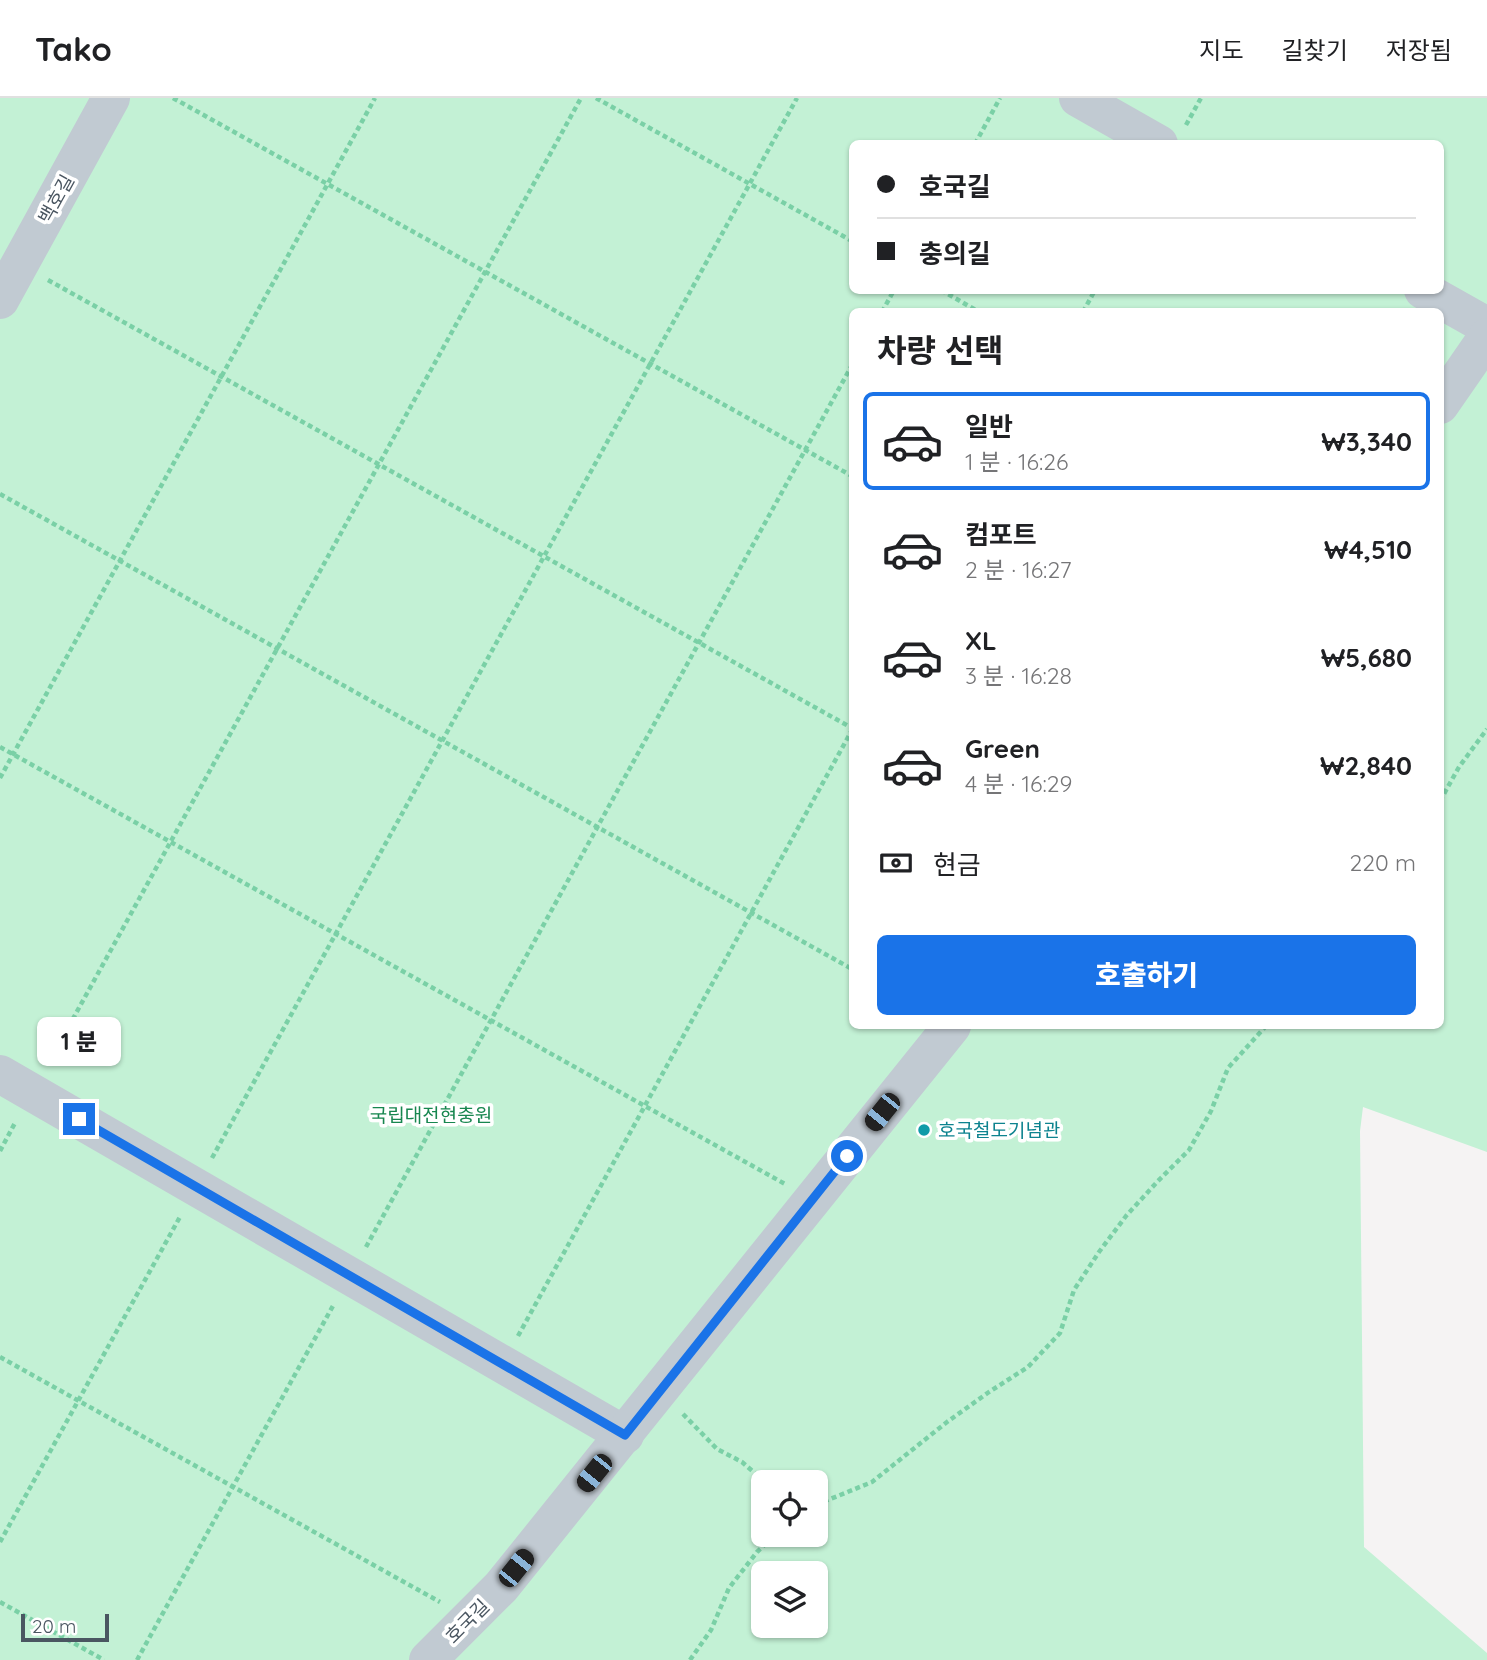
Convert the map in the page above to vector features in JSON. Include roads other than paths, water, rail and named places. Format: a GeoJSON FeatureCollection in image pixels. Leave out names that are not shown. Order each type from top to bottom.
{"type":"FeatureCollection","features":[{"type":"Feature","properties":{"kind":"lane","name":"백호길"},"geometry":{"type":"LineString","coordinates":[[0,300],[111,98]]}},
{"type":"Feature","properties":{"kind":"lane"},"geometry":{"type":"LineString","coordinates":[[1078,98],[1171,138]]}},
{"type":"Feature","properties":{"kind":"lane"},"geometry":{"type":"LineString","coordinates":[[1430,294],[1487,326]]}},
{"type":"Feature","properties":{"kind":"lane"},"geometry":{"type":"LineString","coordinates":[[1444,399],[1487,337]]}},
{"type":"Feature","properties":{"kind":"lane","name":"호국길"},"geometry":{"type":"LineString","coordinates":[[428,1660],[501,1587],[950,1029]]}},
{"type":"Feature","properties":{"kind":"lane"},"geometry":{"type":"LineString","coordinates":[[16,1083],[625,1435]]}},
{"type":"Feature","properties":{"kind":"place","name":"호국철도기념관"},"geometry":{"type":"Point","coordinates":[924,1130]}},
{"type":"Feature","properties":{"kind":"park label","name":"국립대전현충원"},"geometry":{"type":"Point","coordinates":[431,1115]}}]}
